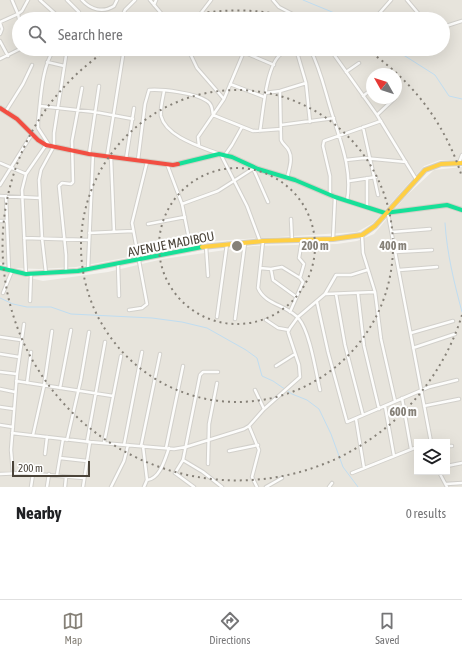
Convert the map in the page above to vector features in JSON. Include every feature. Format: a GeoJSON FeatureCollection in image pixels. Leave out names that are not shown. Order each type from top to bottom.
{"type":"FeatureCollection","features":[{"type":"Feature","properties":{"kind":"street"},"geometry":{"type":"LineString","coordinates":[[12,0],[17,12]]}},
{"type":"Feature","properties":{"kind":"street"},"geometry":{"type":"LineString","coordinates":[[21,12],[28,0]]}},
{"type":"Feature","properties":{"kind":"street"},"geometry":{"type":"LineString","coordinates":[[40,0],[53,12]]}},
{"type":"Feature","properties":{"kind":"street"},"geometry":{"type":"LineString","coordinates":[[67,0],[79,12]]}},
{"type":"Feature","properties":{"kind":"street"},"geometry":{"type":"LineString","coordinates":[[82,0],[87,5],[102,10],[114,6],[117,0]]}},
{"type":"Feature","properties":{"kind":"street"},"geometry":{"type":"LineString","coordinates":[[124,12],[135,0]]}},
{"type":"Feature","properties":{"kind":"street"},"geometry":{"type":"LineString","coordinates":[[150,0],[160,12]]}},
{"type":"Feature","properties":{"kind":"street"},"geometry":{"type":"LineString","coordinates":[[154,5],[156,0]]}},
{"type":"Feature","properties":{"kind":"street"},"geometry":{"type":"LineString","coordinates":[[202,12],[211,0]]}},
{"type":"Feature","properties":{"kind":"street"},"geometry":{"type":"LineString","coordinates":[[273,0],[279,7],[289,12]]}},
{"type":"Feature","properties":{"kind":"street"},"geometry":{"type":"LineString","coordinates":[[380,12],[391,0]]}},
{"type":"Feature","properties":{"kind":"street"},"geometry":{"type":"LineString","coordinates":[[407,0],[417,12]]}},
{"type":"Feature","properties":{"kind":"street"},"geometry":{"type":"LineString","coordinates":[[0,34],[2,29],[0,22],[12,17]]}},
{"type":"Feature","properties":{"kind":"street"},"geometry":{"type":"LineString","coordinates":[[450,25],[462,21]]}},
{"type":"Feature","properties":{"kind":"street"},"geometry":{"type":"LineString","coordinates":[[0,41],[8,56]]}},
{"type":"Feature","properties":{"kind":"street"},"geometry":{"type":"LineString","coordinates":[[0,59],[12,54]]}},
{"type":"Feature","properties":{"kind":"street"},"geometry":{"type":"LineString","coordinates":[[48,145],[38,128],[47,62],[50,56]]}},
{"type":"Feature","properties":{"kind":"street"},"geometry":{"type":"LineString","coordinates":[[46,274],[42,238],[39,176],[54,146],[54,133],[66,56]]}},
{"type":"Feature","properties":{"kind":"street"},"geometry":{"type":"LineString","coordinates":[[114,232],[109,156],[123,56]]}},
{"type":"Feature","properties":{"kind":"street"},"geometry":{"type":"LineString","coordinates":[[192,56],[198,68],[224,99]]}},
{"type":"Feature","properties":{"kind":"street"},"geometry":{"type":"LineString","coordinates":[[199,146],[198,137],[224,99],[242,56]]}},
{"type":"Feature","properties":{"kind":"street"},"geometry":{"type":"LineString","coordinates":[[256,56],[274,65]]}},
{"type":"Feature","properties":{"kind":"street"},"geometry":{"type":"LineString","coordinates":[[260,131],[265,93],[274,65],[280,56]]}},
{"type":"Feature","properties":{"kind":"street"},"geometry":{"type":"LineString","coordinates":[[298,56],[306,83],[310,122]]}},
{"type":"Feature","properties":{"kind":"street"},"geometry":{"type":"LineString","coordinates":[[313,56],[324,81],[346,160],[349,181],[347,201]]}},
{"type":"Feature","properties":{"kind":"street"},"geometry":{"type":"LineString","coordinates":[[335,56],[381,121],[416,179]]}},
{"type":"Feature","properties":{"kind":"street"},"geometry":{"type":"LineString","coordinates":[[47,62],[64,66]]}},
{"type":"Feature","properties":{"kind":"street"},"geometry":{"type":"LineString","coordinates":[[346,72],[359,63]]}},
{"type":"Feature","properties":{"kind":"street"},"geometry":{"type":"LineString","coordinates":[[0,115],[23,84],[32,65]]}},
{"type":"Feature","properties":{"kind":"street"},"geometry":{"type":"LineString","coordinates":[[265,93],[280,91],[306,83]]}},
{"type":"Feature","properties":{"kind":"street"},"geometry":{"type":"LineString","coordinates":[[230,84],[264,97]]}},
{"type":"Feature","properties":{"kind":"street"},"geometry":{"type":"LineString","coordinates":[[88,270],[91,154],[99,86]]}},
{"type":"Feature","properties":{"kind":"street"},"geometry":{"type":"LineString","coordinates":[[66,272],[59,186],[62,183],[71,184],[73,182],[72,150],[77,111],[82,88]]}},
{"type":"Feature","properties":{"kind":"street"},"geometry":{"type":"LineString","coordinates":[[138,160],[147,93],[149,90],[191,95],[206,100],[211,105],[213,114]]}},
{"type":"Feature","properties":{"kind":"street"},"geometry":{"type":"LineString","coordinates":[[164,91],[161,115],[163,120],[182,139],[254,168],[287,178],[335,197],[387,214],[447,205],[462,210]]}},
{"type":"Feature","properties":{"kind":"street"},"geometry":{"type":"LineString","coordinates":[[280,91],[282,143],[290,152],[290,163],[287,178]]}},
{"type":"Feature","properties":{"kind":"street"},"geometry":{"type":"LineString","coordinates":[[377,115],[389,104]]}},
{"type":"Feature","properties":{"kind":"street"},"geometry":{"type":"LineString","coordinates":[[40,106],[95,112],[133,119]]}},
{"type":"Feature","properties":{"kind":"street"},"geometry":{"type":"LineString","coordinates":[[126,159],[134,108]]}},
{"type":"Feature","properties":{"kind":"street"},"geometry":{"type":"LineString","coordinates":[[3,109],[32,134],[48,145],[91,154],[168,164],[183,164],[222,155],[232,145],[242,127]]}},
{"type":"Feature","properties":{"kind":"street"},"geometry":{"type":"LineString","coordinates":[[213,114],[253,131],[281,129]]}},
{"type":"Feature","properties":{"kind":"street"},"geometry":{"type":"LineString","coordinates":[[281,125],[334,118]]}},
{"type":"Feature","properties":{"kind":"street"},"geometry":{"type":"LineString","coordinates":[[330,195],[329,166],[323,143],[326,139],[381,121]]}},
{"type":"Feature","properties":{"kind":"street"},"geometry":{"type":"LineString","coordinates":[[363,127],[376,177],[378,195]]}},
{"type":"Feature","properties":{"kind":"street"},"geometry":{"type":"LineString","coordinates":[[0,185],[32,134]]}},
{"type":"Feature","properties":{"kind":"street"},"geometry":{"type":"LineString","coordinates":[[30,301],[21,198],[26,174],[48,145]]}},
{"type":"Feature","properties":{"kind":"street"},"geometry":{"type":"LineString","coordinates":[[222,155],[262,241],[257,284],[262,295],[298,318],[309,342],[320,390]]}},
{"type":"Feature","properties":{"kind":"street"},"geometry":{"type":"LineString","coordinates":[[460,163],[462,155]]}},
{"type":"Feature","properties":{"kind":"street"},"geometry":{"type":"LineString","coordinates":[[346,160],[406,162]]}},
{"type":"Feature","properties":{"kind":"street"},"geometry":{"type":"LineString","coordinates":[[129,310],[142,308],[147,304],[133,231],[133,215],[147,162]]}},
{"type":"Feature","properties":{"kind":"street"},"geometry":{"type":"LineString","coordinates":[[0,163],[11,166],[26,174]]}},
{"type":"Feature","properties":{"kind":"street","name":"AVENUE MADIBOU"},"geometry":{"type":"LineString","coordinates":[[0,268],[28,274],[46,274],[88,270],[206,246],[262,241],[333,239],[362,234],[371,229],[387,214],[416,179],[435,165],[460,163]]}},
{"type":"Feature","properties":{"kind":"street"},"geometry":{"type":"LineString","coordinates":[[168,164],[182,204],[191,249]]}},
{"type":"Feature","properties":{"kind":"street"},"geometry":{"type":"LineString","coordinates":[[182,204],[211,194],[254,168]]}},
{"type":"Feature","properties":{"kind":"street"},"geometry":{"type":"LineString","coordinates":[[254,168],[268,202]]}},
{"type":"Feature","properties":{"kind":"street"},"geometry":{"type":"LineString","coordinates":[[349,181],[376,177]]}},
{"type":"Feature","properties":{"kind":"street"},"geometry":{"type":"LineString","coordinates":[[367,178],[367,208]]}},
{"type":"Feature","properties":{"kind":"street"},"geometry":{"type":"LineString","coordinates":[[0,196],[40,198]]}},
{"type":"Feature","properties":{"kind":"street"},"geometry":{"type":"LineString","coordinates":[[3,293],[10,271],[6,196]]}},
{"type":"Feature","properties":{"kind":"street"},"geometry":{"type":"LineString","coordinates":[[333,239],[335,197]]}},
{"type":"Feature","properties":{"kind":"street"},"geometry":{"type":"LineString","coordinates":[[387,214],[392,232],[422,390],[430,439]]}},
{"type":"Feature","properties":{"kind":"street"},"geometry":{"type":"LineString","coordinates":[[148,224],[185,217]]}},
{"type":"Feature","properties":{"kind":"street"},"geometry":{"type":"LineString","coordinates":[[291,219],[292,240]]}},
{"type":"Feature","properties":{"kind":"street"},"geometry":{"type":"LineString","coordinates":[[0,222],[7,220]]}},
{"type":"Feature","properties":{"kind":"street"},"geometry":{"type":"LineString","coordinates":[[392,232],[430,229]]}},
{"type":"Feature","properties":{"kind":"street"},"geometry":{"type":"LineString","coordinates":[[89,233],[133,231]]}},
{"type":"Feature","properties":{"kind":"street"},"geometry":{"type":"LineString","coordinates":[[362,234],[367,270],[375,292],[381,339],[395,401]]}},
{"type":"Feature","properties":{"kind":"street"},"geometry":{"type":"LineString","coordinates":[[24,238],[64,238],[89,240]]}},
{"type":"Feature","properties":{"kind":"street"},"geometry":{"type":"LineString","coordinates":[[300,278],[304,264],[300,258],[302,240]]}},
{"type":"Feature","properties":{"kind":"street"},"geometry":{"type":"LineString","coordinates":[[235,319],[245,243]]}},
{"type":"Feature","properties":{"kind":"street"},"geometry":{"type":"LineString","coordinates":[[218,317],[228,244]]}},
{"type":"Feature","properties":{"kind":"street"},"geometry":{"type":"LineString","coordinates":[[206,246],[208,276]]}},
{"type":"Feature","properties":{"kind":"street"},"geometry":{"type":"LineString","coordinates":[[395,252],[432,250]]}},
{"type":"Feature","properties":{"kind":"street"},"geometry":{"type":"LineString","coordinates":[[118,264],[119,296]]}},
{"type":"Feature","properties":{"kind":"street"},"geometry":{"type":"LineString","coordinates":[[260,268],[271,269],[282,267],[300,278],[303,282],[295,296],[290,312]]}},
{"type":"Feature","properties":{"kind":"street"},"geometry":{"type":"LineString","coordinates":[[399,270],[437,267]]}},
{"type":"Feature","properties":{"kind":"street"},"geometry":{"type":"LineString","coordinates":[[271,269],[270,274],[273,280],[295,296]]}},
{"type":"Feature","properties":{"kind":"street"},"geometry":{"type":"LineString","coordinates":[[289,330],[298,318],[325,294],[336,275],[351,275],[367,270]]}},
{"type":"Feature","properties":{"kind":"street"},"geometry":{"type":"LineString","coordinates":[[325,294],[358,294],[375,292]]}},
{"type":"Feature","properties":{"kind":"street"},"geometry":{"type":"LineString","coordinates":[[336,294],[345,345],[363,415]]}},
{"type":"Feature","properties":{"kind":"street"},"geometry":{"type":"LineString","coordinates":[[358,294],[364,346],[379,409]]}},
{"type":"Feature","properties":{"kind":"street"},"geometry":{"type":"LineString","coordinates":[[317,302],[346,421],[349,422],[422,390],[457,380]]}},
{"type":"Feature","properties":{"kind":"street"},"geometry":{"type":"LineString","coordinates":[[266,320],[278,328],[289,330]]}},
{"type":"Feature","properties":{"kind":"street"},"geometry":{"type":"LineString","coordinates":[[411,333],[453,320]]}},
{"type":"Feature","properties":{"kind":"street"},"geometry":{"type":"LineString","coordinates":[[12,473],[10,454],[16,381],[24,324]]}},
{"type":"Feature","properties":{"kind":"street"},"geometry":{"type":"LineString","coordinates":[[60,388],[71,330]]}},
{"type":"Feature","properties":{"kind":"street"},"geometry":{"type":"LineString","coordinates":[[12,433],[67,440],[168,448],[186,447],[249,426],[264,409],[299,379],[301,370],[289,330]]}},
{"type":"Feature","properties":{"kind":"street"},"geometry":{"type":"LineString","coordinates":[[33,435],[44,386],[52,331]]}},
{"type":"Feature","properties":{"kind":"street"},"geometry":{"type":"LineString","coordinates":[[67,440],[79,391],[89,332]]}},
{"type":"Feature","properties":{"kind":"street"},"geometry":{"type":"LineString","coordinates":[[413,348],[455,334]]}},
{"type":"Feature","properties":{"kind":"street"},"geometry":{"type":"LineString","coordinates":[[0,336],[21,340]]}},
{"type":"Feature","properties":{"kind":"street"},"geometry":{"type":"LineString","coordinates":[[83,487],[88,442],[105,342]]}},
{"type":"Feature","properties":{"kind":"street"},"geometry":{"type":"LineString","coordinates":[[27,383],[31,352]]}},
{"type":"Feature","properties":{"kind":"street"},"geometry":{"type":"LineString","coordinates":[[124,445],[142,352]]}},
{"type":"Feature","properties":{"kind":"street"},"geometry":{"type":"LineString","coordinates":[[0,354],[19,358]]}},
{"type":"Feature","properties":{"kind":"street"},"geometry":{"type":"LineString","coordinates":[[144,487],[147,480],[142,446],[160,354]]}},
{"type":"Feature","properties":{"kind":"street"},"geometry":{"type":"LineString","coordinates":[[276,366],[296,354]]}},
{"type":"Feature","properties":{"kind":"street"},"geometry":{"type":"LineString","coordinates":[[104,443],[121,356]]}},
{"type":"Feature","properties":{"kind":"street"},"geometry":{"type":"LineString","coordinates":[[147,480],[153,479],[158,474],[168,448],[183,366]]}},
{"type":"Feature","properties":{"kind":"street"},"geometry":{"type":"LineString","coordinates":[[0,372],[17,374]]}},
{"type":"Feature","properties":{"kind":"street"},"geometry":{"type":"LineString","coordinates":[[194,487],[175,474],[183,460],[200,375],[203,372],[218,372]]}},
{"type":"Feature","properties":{"kind":"street"},"geometry":{"type":"LineString","coordinates":[[16,381],[114,396]]}},
{"type":"Feature","properties":{"kind":"street"},"geometry":{"type":"LineString","coordinates":[[208,464],[207,440],[216,383]]}},
{"type":"Feature","properties":{"kind":"street"},"geometry":{"type":"LineString","coordinates":[[0,390],[15,392]]}},
{"type":"Feature","properties":{"kind":"street"},"geometry":{"type":"LineString","coordinates":[[255,390],[264,409]]}},
{"type":"Feature","properties":{"kind":"street"},"geometry":{"type":"LineString","coordinates":[[352,473],[412,449],[402,398]]}},
{"type":"Feature","properties":{"kind":"street"},"geometry":{"type":"LineString","coordinates":[[424,406],[459,399]]}},
{"type":"Feature","properties":{"kind":"street"},"geometry":{"type":"LineString","coordinates":[[385,406],[394,456]]}},
{"type":"Feature","properties":{"kind":"street"},"geometry":{"type":"LineString","coordinates":[[0,407],[14,410]]}},
{"type":"Feature","properties":{"kind":"street"},"geometry":{"type":"LineString","coordinates":[[356,419],[364,468]]}},
{"type":"Feature","properties":{"kind":"street"},"geometry":{"type":"LineString","coordinates":[[0,425],[13,427]]}},
{"type":"Feature","properties":{"kind":"street"},"geometry":{"type":"LineString","coordinates":[[249,426],[258,445],[258,456],[252,476],[257,487]]}},
{"type":"Feature","properties":{"kind":"street"},"geometry":{"type":"LineString","coordinates":[[45,454],[47,437]]}},
{"type":"Feature","properties":{"kind":"street"},"geometry":{"type":"LineString","coordinates":[[57,475],[64,439]]}},
{"type":"Feature","properties":{"kind":"street"},"geometry":{"type":"LineString","coordinates":[[111,487],[124,461],[128,445]]}},
{"type":"Feature","properties":{"kind":"street"},"geometry":{"type":"LineString","coordinates":[[228,451],[258,445]]}},
{"type":"Feature","properties":{"kind":"street"},"geometry":{"type":"LineString","coordinates":[[60,458],[87,461]]}},
{"type":"Feature","properties":{"kind":"street"},"geometry":{"type":"LineString","coordinates":[[183,460],[222,487]]}},
{"type":"Feature","properties":{"kind":"street"},"geometry":{"type":"LineString","coordinates":[[450,465],[462,463]]}},
{"type":"Feature","properties":{"kind":"street"},"geometry":{"type":"LineString","coordinates":[[0,474],[49,474],[84,478]]}},
{"type":"Feature","properties":{"kind":"street"},"geometry":{"type":"LineString","coordinates":[[31,487],[33,474]]}},
{"type":"Feature","properties":{"kind":"street"},"geometry":{"type":"LineString","coordinates":[[48,487],[49,474]]}},
{"type":"Feature","properties":{"kind":"street"},"geometry":{"type":"LineString","coordinates":[[440,475],[446,486],[462,483]]}},
{"type":"Feature","properties":{"kind":"street"},"geometry":{"type":"LineString","coordinates":[[65,487],[66,476]]}},
{"type":"Feature","properties":{"kind":"street"},"geometry":{"type":"LineString","coordinates":[[266,487],[282,478]]}},
{"type":"Feature","properties":{"kind":"street"},"geometry":{"type":"LineString","coordinates":[[329,487],[332,483]]}},
{"type":"Feature","properties":{"kind":"shaded area"},"geometry":{"type":"Polygon","coordinates":[[[0,0],[462,0],[462,161],[440,160],[424,166],[373,223],[357,232],[214,241],[76,267],[39,269],[14,268],[0,262],[0,0]]]}},
{"type":"Feature","properties":{"kind":"shaded area"},"geometry":{"type":"Polygon","coordinates":[[[462,167],[462,487],[0,487],[0,271],[43,281],[108,272],[163,259],[253,246],[337,244],[357,241],[374,234],[406,196],[434,170],[462,167]]]}},
{"type":"Feature","properties":{"kind":"waterway"},"geometry":{"type":"LineString","coordinates":[[303,0],[332,12]]}},
{"type":"Feature","properties":{"kind":"waterway"},"geometry":{"type":"LineString","coordinates":[[405,56],[435,75],[449,96],[462,99]]}},
{"type":"Feature","properties":{"kind":"waterway"},"geometry":{"type":"LineString","coordinates":[[445,223],[449,257],[462,312]]}},
{"type":"Feature","properties":{"kind":"waterway"},"geometry":{"type":"LineString","coordinates":[[0,298],[13,304],[27,307],[51,307],[71,314],[152,318],[182,322],[207,328],[246,350],[257,358],[262,376],[273,381],[292,394],[307,400],[319,409],[331,434],[343,467],[358,487]]}},
{"type":"Feature","properties":{"kind":"traffic: fast"},"geometry":{"type":"LineString","coordinates":[[178,164],[219,154],[232,157],[258,169],[295,180],[335,197],[385,213],[447,205],[462,210]]}},
{"type":"Feature","properties":{"kind":"traffic: fast"},"geometry":{"type":"LineString","coordinates":[[0,268],[26,274],[78,271],[202,247]]}},
{"type":"Feature","properties":{"kind":"traffic: slow"},"geometry":{"type":"LineString","coordinates":[[202,247],[263,241],[333,239],[362,235],[375,226],[425,170],[441,164],[462,163]]}},
{"type":"Feature","properties":{"kind":"traffic: jam"},"geometry":{"type":"LineString","coordinates":[[0,108],[17,119],[38,140],[46,145],[89,154],[173,165],[178,164]]}}]}
